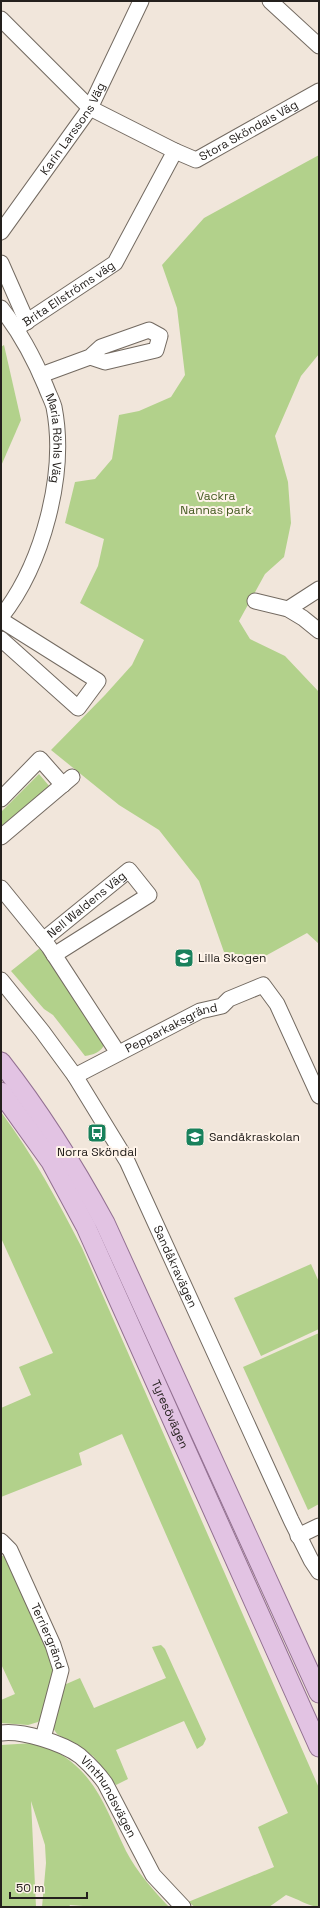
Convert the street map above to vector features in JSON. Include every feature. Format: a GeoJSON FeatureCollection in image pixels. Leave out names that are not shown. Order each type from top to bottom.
{"type":"FeatureCollection","features":[{"type":"Feature","properties":{"kind":"main road","name":"Tyresövägen"},"geometry":{"type":"LineString","coordinates":[[1,1062],[27,1095],[53,1133],[77,1172],[105,1223],[319,1693]]}},
{"type":"Feature","properties":{"kind":"main road","name":"Tyresövägen"},"geometry":{"type":"LineString","coordinates":[[1,1092],[51,1162],[86,1227],[319,1747]]}},
{"type":"Feature","properties":{"kind":"street","name":"Karin Larssons Väg"},"geometry":{"type":"LineString","coordinates":[[1,232],[90,108],[141,1]]}},
{"type":"Feature","properties":{"kind":"street","name":"Karin Larssons Väg"},"geometry":{"type":"LineString","coordinates":[[133,19],[150,1]]}},
{"type":"Feature","properties":{"kind":"street"},"geometry":{"type":"LineString","coordinates":[[270,1],[319,46]]}},
{"type":"Feature","properties":{"kind":"street","name":"Stora Sköndals Väg"},"geometry":{"type":"LineString","coordinates":[[1,19],[90,108],[196,160],[319,91]]}},
{"type":"Feature","properties":{"kind":"street","name":"Brita Ellströms väg"},"geometry":{"type":"LineString","coordinates":[[22,325],[115,263],[175,151]]}},
{"type":"Feature","properties":{"kind":"street"},"geometry":{"type":"LineString","coordinates":[[1,263],[22,325]]}},
{"type":"Feature","properties":{"kind":"street"},"geometry":{"type":"LineString","coordinates":[[1,308],[22,325]]}},
{"type":"Feature","properties":{"kind":"street","name":"Maria Röhls Väg"},"geometry":{"type":"LineString","coordinates":[[1,617],[24,580],[42,540],[56,468],[57,433],[53,405],[22,325]]}},
{"type":"Feature","properties":{"kind":"street"},"geometry":{"type":"LineString","coordinates":[[41,375],[90,357]]}},
{"type":"Feature","properties":{"kind":"street"},"geometry":{"type":"LineString","coordinates":[[319,588],[319,604]]}},
{"type":"Feature","properties":{"kind":"street"},"geometry":{"type":"LineString","coordinates":[[288,609],[319,588]]}},
{"type":"Feature","properties":{"kind":"street"},"geometry":{"type":"LineString","coordinates":[[255,601],[288,609],[303,618],[319,631]]}},
{"type":"Feature","properties":{"kind":"street"},"geometry":{"type":"LineString","coordinates":[[1,620],[98,681],[78,708],[1,639]]}},
{"type":"Feature","properties":{"kind":"street"},"geometry":{"type":"LineString","coordinates":[[1,799],[40,758],[67,781],[1,837]]}},
{"type":"Feature","properties":{"kind":"street","name":"Nell Waldens Väg"},"geometry":{"type":"LineString","coordinates":[[43,940],[129,870],[149,895],[54,955]]}},
{"type":"Feature","properties":{"kind":"street"},"geometry":{"type":"LineString","coordinates":[[1,888],[54,955],[118,1053]]}},
{"type":"Feature","properties":{"kind":"street","name":"Sandåkravägen"},"geometry":{"type":"LineString","coordinates":[[1,980],[42,1031],[75,1076],[127,1161],[298,1536],[319,1572]]}},
{"type":"Feature","properties":{"kind":"street","name":"Pepparkaksgränd"},"geometry":{"type":"LineString","coordinates":[[75,1076],[200,1011],[222,1006],[229,999],[263,985],[277,1004],[319,1096]]}},
{"type":"Feature","properties":{"kind":"street"},"geometry":{"type":"LineString","coordinates":[[298,1536],[319,1526]]}},
{"type":"Feature","properties":{"kind":"street","name":"Terriergränd"},"geometry":{"type":"LineString","coordinates":[[1,1541],[10,1550],[53,1645],[61,1670],[43,1738]]}},
{"type":"Feature","properties":{"kind":"street","name":"Vinthundsvägen"},"geometry":{"type":"LineString","coordinates":[[1,1733],[15,1732],[43,1738],[78,1755],[96,1771],[106,1783],[153,1874],[183,1907]]}},
{"type":"Feature","properties":{"kind":"green space","name":"Vackra Nannas park"},"geometry":{"type":"Polygon","coordinates":[[[319,155],[319,354],[301,376],[275,436],[288,482],[291,523],[284,557],[265,574],[239,621],[250,639],[285,656],[319,692],[319,944],[307,933],[258,960],[224,952],[199,881],[159,830],[119,805],[51,750],[132,665],[144,640],[80,603],[98,566],[104,539],[65,523],[75,482],[95,479],[112,459],[119,415],[139,411],[171,397],[185,375],[177,308],[162,265],[204,218],[319,155]]]}},
{"type":"Feature","properties":{"kind":"green space"},"geometry":{"type":"Polygon","coordinates":[[[4,345],[21,420],[1,466],[1,347],[4,345]]]}},
{"type":"Feature","properties":{"kind":"green space"},"geometry":{"type":"Polygon","coordinates":[[[39,774],[50,787],[1,828],[1,812],[39,774]]]}},
{"type":"Feature","properties":{"kind":"green space"},"geometry":{"type":"Polygon","coordinates":[[[40,948],[47,955],[104,1045],[101,1050],[96,1053],[85,1056],[53,1015],[44,1009],[11,971],[40,948]]]}},
{"type":"Feature","properties":{"kind":"green space"},"geometry":{"type":"Polygon","coordinates":[[[1,1112],[13,1128],[44,1178],[82,1248],[319,1788],[319,1907],[311,1906],[286,1895],[269,1907],[195,1907],[188,1902],[274,1867],[258,1827],[288,1813],[122,1434],[79,1453],[82,1465],[1,1497],[1,1408],[31,1395],[19,1367],[53,1353],[1,1238],[1,1112]]]}},
{"type":"Feature","properties":{"kind":"green space"},"geometry":{"type":"Polygon","coordinates":[[[311,1264],[319,1282],[319,1329],[261,1356],[234,1298],[311,1264]]]}},
{"type":"Feature","properties":{"kind":"green space"},"geometry":{"type":"Polygon","coordinates":[[[319,1333],[319,1504],[308,1510],[243,1367],[319,1333]]]}},
{"type":"Feature","properties":{"kind":"green space"},"geometry":{"type":"Polygon","coordinates":[[[1,1555],[7,1558],[48,1649],[53,1667],[52,1681],[42,1716],[38,1722],[28,1725],[1,1723],[1,1700],[15,1694],[1,1664],[1,1555]]]}},
{"type":"Feature","properties":{"kind":"green space"},"geometry":{"type":"Polygon","coordinates":[[[161,1645],[165,1649],[206,1739],[203,1745],[197,1749],[184,1721],[116,1750],[128,1779],[116,1785],[93,1756],[57,1734],[53,1728],[64,1685],[80,1678],[94,1708],[166,1678],[152,1647],[161,1645]]]}},
{"type":"Feature","properties":{"kind":"green space"},"geometry":{"type":"Polygon","coordinates":[[[34,1743],[57,1752],[71,1761],[82,1772],[99,1796],[135,1866],[169,1907],[96,1907],[70,1905],[69,1907],[42,1907],[46,1863],[45,1845],[31,1801],[36,1907],[1,1907],[1,1745],[34,1743]]]}},
{"type":"Feature","properties":{"kind":"place","name":"Lilla Skogen"},"geometry":{"type":"Point","coordinates":[184,958]}},
{"type":"Feature","properties":{"kind":"place","name":"Norra Sköndal"},"geometry":{"type":"Point","coordinates":[97,1133]}},
{"type":"Feature","properties":{"kind":"place","name":"Sandåkraskolan"},"geometry":{"type":"Point","coordinates":[195,1137]}}]}
